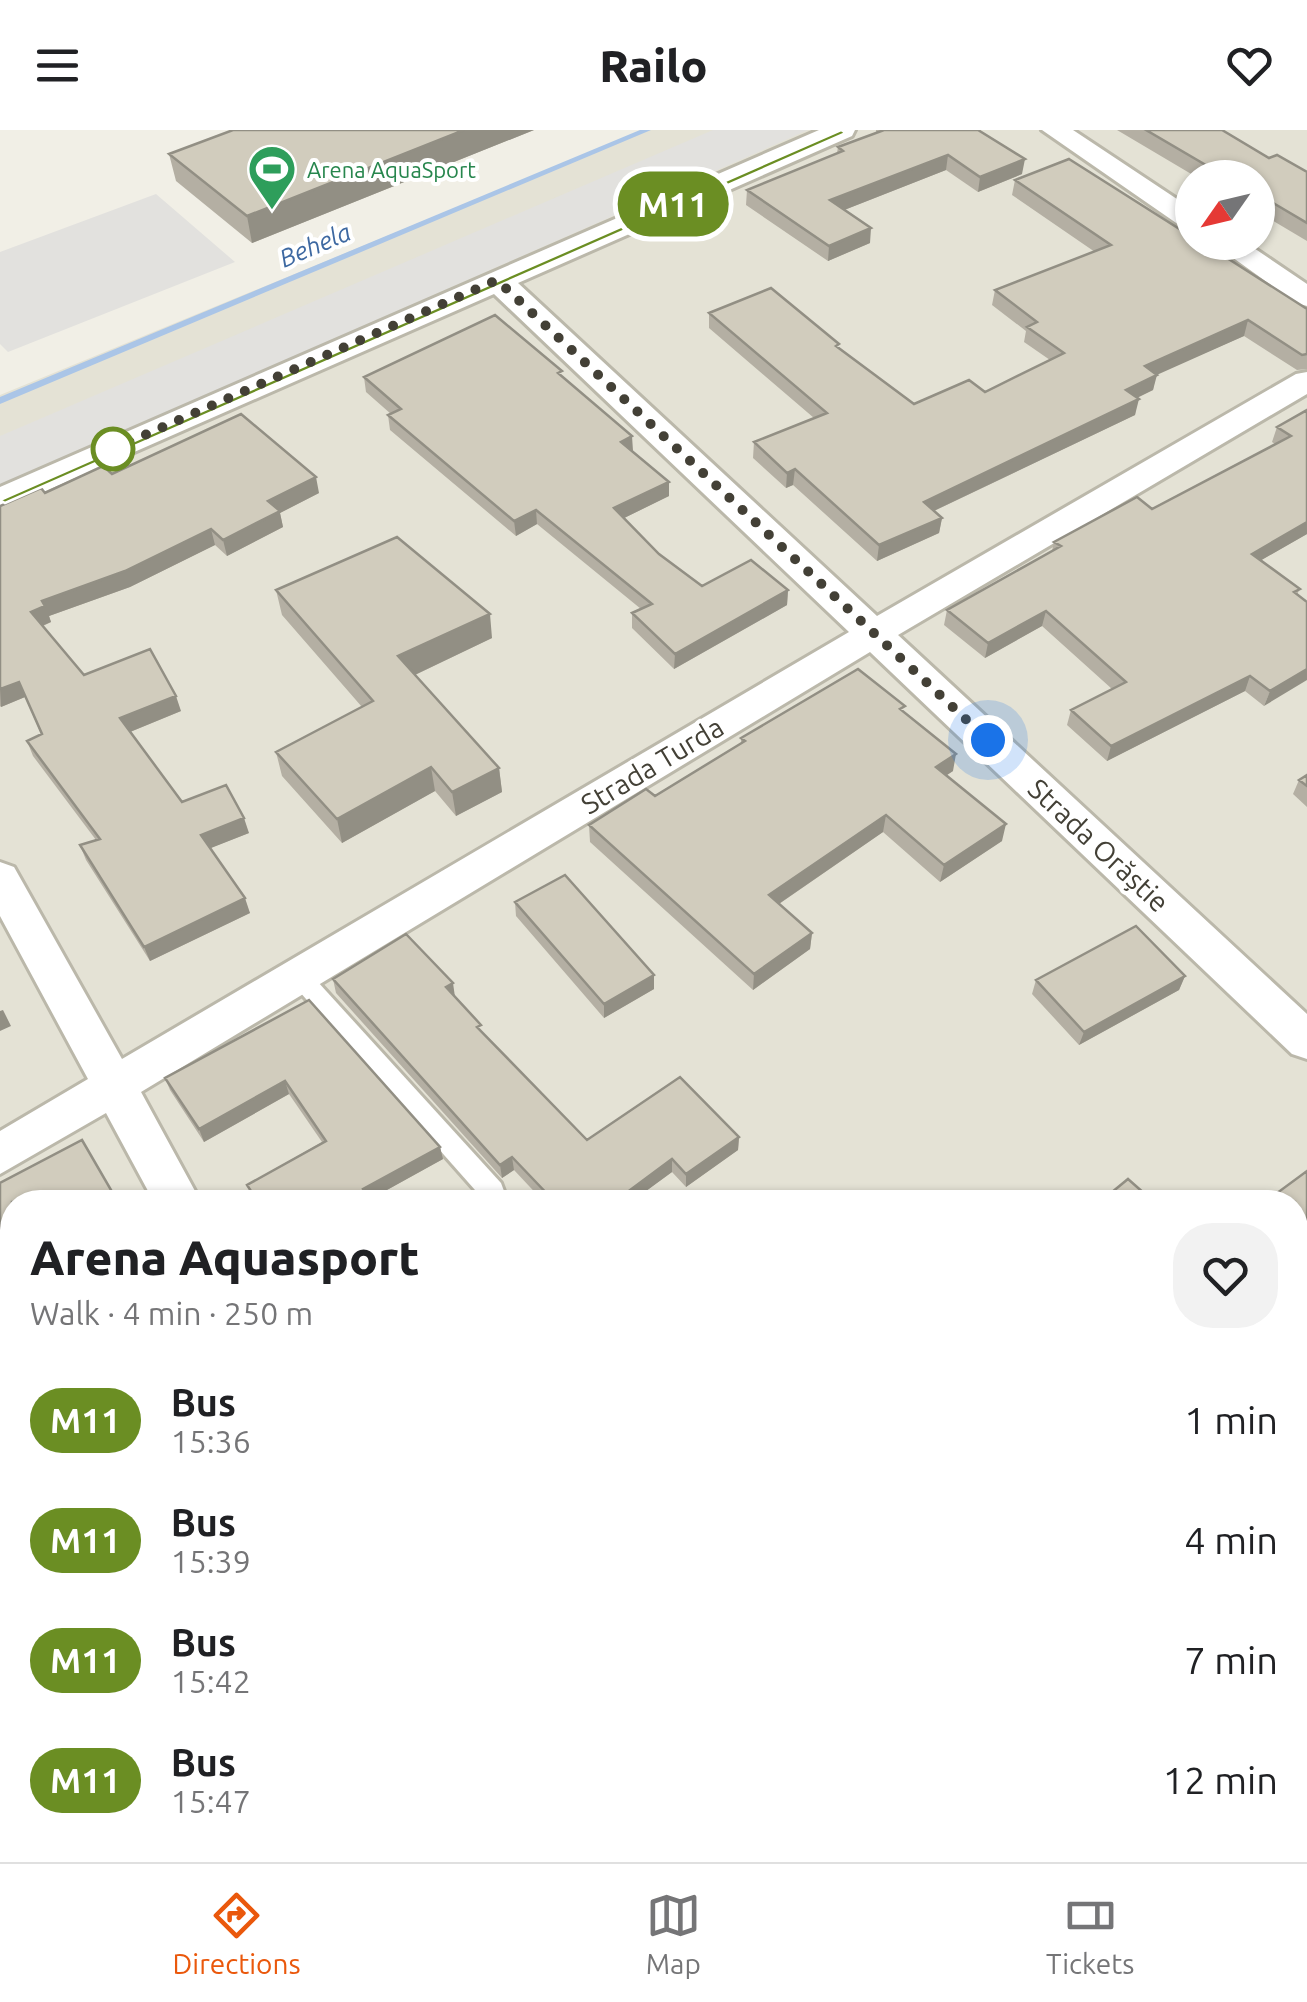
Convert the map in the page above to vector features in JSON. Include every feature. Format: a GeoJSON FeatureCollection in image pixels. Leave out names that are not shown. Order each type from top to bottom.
{"type":"FeatureCollection","features":[{"type":"Feature","properties":{"kind":"street"},"geometry":{"type":"LineString","coordinates":[[0,500],[842,130]]}},
{"type":"Feature","properties":{"kind":"street"},"geometry":{"type":"LineString","coordinates":[[1055,130],[1175,210]]}},
{"type":"Feature","properties":{"kind":"street"},"geometry":{"type":"LineString","coordinates":[[1252,260],[1307,297]]}},
{"type":"Feature","properties":{"kind":"street","name":"Strada Orăștie"},"geometry":{"type":"LineString","coordinates":[[497,280],[1307,1041]]}},
{"type":"Feature","properties":{"kind":"street","name":"Strada Turda"},"geometry":{"type":"LineString","coordinates":[[0,1154],[874,633],[1307,381]]}},
{"type":"Feature","properties":{"kind":"street"},"geometry":{"type":"LineString","coordinates":[[0,878],[171,1190]]}},
{"type":"Feature","properties":{"kind":"lane"},"geometry":{"type":"LineString","coordinates":[[299,976],[491,1190]]}},
{"type":"Feature","properties":{"kind":"shaded area"},"geometry":{"type":"Polygon","coordinates":[[[645,130],[1307,130],[1307,1190],[0,1190],[0,395],[645,130]]]}},
{"type":"Feature","properties":{"kind":"shaded area"},"geometry":{"type":"Polygon","coordinates":[[[713,130],[808,130],[0,486],[0,436],[713,130]]]}},
{"type":"Feature","properties":{"kind":"shaded area"},"geometry":{"type":"Polygon","coordinates":[[[156,194],[235,262],[8,352],[0,344],[0,252],[156,194]]]}},
{"type":"Feature","properties":{"kind":"building"},"geometry":{"type":"Polygon","coordinates":[[[233,130],[464,130],[247,216],[169,154],[233,130]]]}},
{"type":"Feature","properties":{"kind":"building"},"geometry":{"type":"Polygon","coordinates":[[[884,130],[978,130],[1025,159],[980,177],[948,155],[830,200],[871,228],[829,246],[747,190],[843,151],[838,147],[884,130]]]}},
{"type":"Feature","properties":{"kind":"building"},"geometry":{"type":"Polygon","coordinates":[[[1146,130],[1222,130],[1269,158],[1277,155],[1307,172],[1307,223],[1275,204],[1275,160],[1197,160],[1146,130]]]}},
{"type":"Feature","properties":{"kind":"building"},"geometry":{"type":"Polygon","coordinates":[[[1069,159],[1175,226],[1175,260],[1230,260],[1307,309],[1307,354],[1302,355],[1248,320],[1145,366],[1157,375],[1126,390],[1139,399],[924,502],[942,518],[879,545],[795,469],[787,473],[754,442],[827,413],[709,313],[771,288],[839,344],[836,346],[914,404],[969,380],[985,392],[1064,353],[1027,327],[1037,322],[995,290],[1111,245],[1015,180],[1069,159]]]}},
{"type":"Feature","properties":{"kind":"building"},"geometry":{"type":"Polygon","coordinates":[[[495,315],[632,436],[621,442],[669,482],[614,508],[659,554],[702,586],[751,560],[788,590],[675,654],[632,613],[652,604],[536,510],[514,521],[388,415],[401,409],[364,377],[495,315]]]}},
{"type":"Feature","properties":{"kind":"building"},"geometry":{"type":"Polygon","coordinates":[[[1307,410],[1307,522],[1252,554],[1300,589],[1294,592],[1307,602],[1307,669],[1270,691],[1250,676],[1111,746],[1071,710],[1126,682],[1046,611],[988,643],[947,610],[1061,546],[1054,542],[1137,497],[1152,509],[1291,436],[1277,427],[1307,410]]]}},
{"type":"Feature","properties":{"kind":"building"},"geometry":{"type":"Polygon","coordinates":[[[241,414],[316,477],[268,501],[280,511],[223,540],[211,529],[125,571],[42,601],[45,606],[31,612],[84,675],[150,649],[176,696],[120,718],[182,802],[226,785],[244,818],[201,835],[245,898],[144,947],[80,845],[100,839],[27,741],[42,734],[19,682],[0,689],[0,506],[41,488],[45,493],[103,466],[112,474],[241,414]]]}},
{"type":"Feature","properties":{"kind":"building"},"geometry":{"type":"Polygon","coordinates":[[[397,537],[490,614],[398,656],[499,768],[452,792],[431,767],[337,819],[276,752],[373,701],[276,590],[397,537]]]}},
{"type":"Feature","properties":{"kind":"building"},"geometry":{"type":"Polygon","coordinates":[[[858,669],[956,754],[936,767],[1006,824],[944,865],[886,815],[769,895],[812,933],[754,974],[589,825],[646,789],[655,796],[745,741],[741,738],[858,669]]]}},
{"type":"Feature","properties":{"kind":"building"},"geometry":{"type":"Polygon","coordinates":[[[565,875],[654,975],[604,1004],[515,902],[565,875]]]}},
{"type":"Feature","properties":{"kind":"building"},"geometry":{"type":"Polygon","coordinates":[[[1136,926],[1185,976],[1084,1032],[1036,980],[1136,926]]]}},
{"type":"Feature","properties":{"kind":"building"},"geometry":{"type":"Polygon","coordinates":[[[406,934],[453,983],[446,987],[481,1025],[477,1027],[587,1140],[680,1077],[739,1137],[686,1174],[672,1159],[630,1190],[544,1190],[512,1157],[500,1165],[333,979],[406,934]]]}},
{"type":"Feature","properties":{"kind":"building"},"geometry":{"type":"Polygon","coordinates":[[[309,1000],[440,1147],[364,1190],[250,1190],[247,1185],[326,1141],[285,1081],[199,1129],[165,1078],[309,1000]]]}},
{"type":"Feature","properties":{"kind":"building"},"geometry":{"type":"Polygon","coordinates":[[[82,1140],[111,1190],[0,1190],[0,1183],[82,1140]]]}},
{"type":"Feature","properties":{"kind":"building"},"geometry":{"type":"Polygon","coordinates":[[[1307,1171],[1307,1190],[1281,1190],[1307,1171]]]}},
{"type":"Feature","properties":{"kind":"building"},"geometry":{"type":"Polygon","coordinates":[[[1128,1179],[1140,1190],[1115,1190],[1128,1179]]]}},
{"type":"Feature","properties":{"kind":"waterway","name":"Behela"},"geometry":{"type":"LineString","coordinates":[[0,401],[647,130]]}},
{"type":"Feature","properties":{"kind":"bus line","name":"M11"},"geometry":{"type":"LineString","coordinates":[[0,500],[841,130]]}},
{"type":"Feature","properties":{"kind":"place","name":"Arena AquaSport"},"geometry":{"type":"Point","coordinates":[272,212]}},
{"type":"Feature","properties":{"kind":"route"},"geometry":{"type":"LineString","coordinates":[[113,449],[497,280],[988,740]]}}]}
